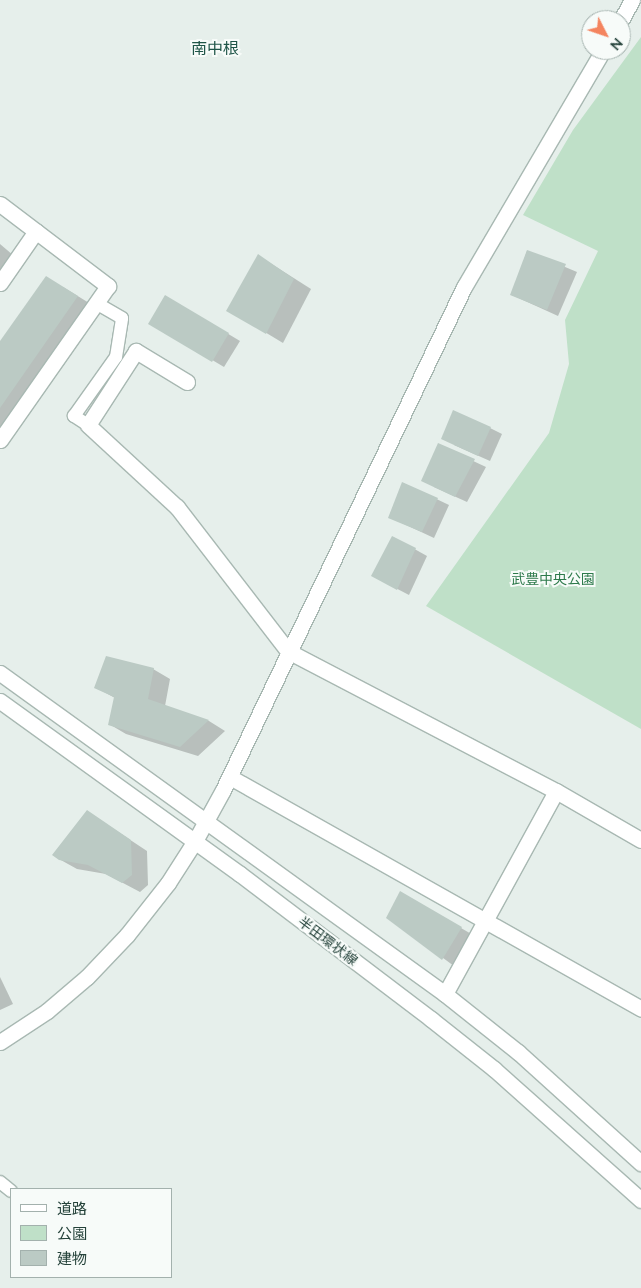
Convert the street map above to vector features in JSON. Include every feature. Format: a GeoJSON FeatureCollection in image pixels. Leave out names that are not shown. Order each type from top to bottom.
{"type":"FeatureCollection","features":[{"type":"Feature","properties":{"kind":"street"},"geometry":{"type":"LineString","coordinates":[[0,1042],[47,1011],[87,977],[168,883],[195,841],[230,777],[288,651],[464,288],[597,60]]}},
{"type":"Feature","properties":{"kind":"street"},"geometry":{"type":"LineString","coordinates":[[0,204],[108,286],[0,440]]}},
{"type":"Feature","properties":{"kind":"street"},"geometry":{"type":"LineString","coordinates":[[0,283],[36,231]]}},
{"type":"Feature","properties":{"kind":"street"},"geometry":{"type":"LineString","coordinates":[[188,382],[136,351],[88,425],[176,507],[288,651],[556,792],[641,840]]}},
{"type":"Feature","properties":{"kind":"street","name":"半田環状線"},"geometry":{"type":"LineString","coordinates":[[0,673],[445,994],[518,1052],[641,1163]]}},
{"type":"Feature","properties":{"kind":"street","name":"半田環状線"},"geometry":{"type":"LineString","coordinates":[[0,701],[195,841],[494,1069],[641,1200]]}},
{"type":"Feature","properties":{"kind":"street"},"geometry":{"type":"LineString","coordinates":[[230,777],[641,1009]]}},
{"type":"Feature","properties":{"kind":"street"},"geometry":{"type":"LineString","coordinates":[[445,994],[556,792]]}},
{"type":"Feature","properties":{"kind":"lane"},"geometry":{"type":"LineString","coordinates":[[88,425],[74,416],[116,357],[122,318],[96,302]]}},
{"type":"Feature","properties":{"kind":"lane"},"geometry":{"type":"LineString","coordinates":[[0,1182],[10,1190]]}},
{"type":"Feature","properties":{"kind":"green space","name":"武豊中央公園"},"geometry":{"type":"Polygon","coordinates":[[[641,37],[641,729],[426,606],[549,433],[569,364],[565,320],[598,251],[523,215],[573,130],[624,60],[631,60],[631,51],[641,37]]]}},
{"type":"Feature","properties":{"kind":"building"},"geometry":{"type":"Polygon","coordinates":[[[527,250],[566,264],[547,310],[510,295],[527,250]]]}},
{"type":"Feature","properties":{"kind":"building"},"geometry":{"type":"Polygon","coordinates":[[[258,254],[294,279],[266,334],[226,311],[258,254]]]}},
{"type":"Feature","properties":{"kind":"building"},"geometry":{"type":"Polygon","coordinates":[[[46,276],[78,296],[0,408],[0,341],[46,276]]]}},
{"type":"Feature","properties":{"kind":"building"},"geometry":{"type":"Polygon","coordinates":[[[165,295],[229,333],[212,362],[148,324],[165,295]]]}},
{"type":"Feature","properties":{"kind":"building"},"geometry":{"type":"Polygon","coordinates":[[[453,410],[491,427],[478,456],[441,439],[453,410]]]}},
{"type":"Feature","properties":{"kind":"building"},"geometry":{"type":"Polygon","coordinates":[[[438,443],[475,459],[455,497],[421,481],[438,443]]]}},
{"type":"Feature","properties":{"kind":"building"},"geometry":{"type":"Polygon","coordinates":[[[402,482],[438,498],[422,532],[388,518],[402,482]]]}},
{"type":"Feature","properties":{"kind":"building"},"geometry":{"type":"Polygon","coordinates":[[[392,536],[416,548],[397,590],[371,576],[392,536]]]}},
{"type":"Feature","properties":{"kind":"building"},"geometry":{"type":"Polygon","coordinates":[[[106,656],[154,668],[148,699],[209,720],[180,747],[108,725],[114,697],[94,688],[106,656]]]}},
{"type":"Feature","properties":{"kind":"building"},"geometry":{"type":"Polygon","coordinates":[[[87,810],[131,840],[132,875],[122,883],[88,865],[59,860],[52,855],[87,810]]]}},
{"type":"Feature","properties":{"kind":"building"},"geometry":{"type":"Polygon","coordinates":[[[400,891],[462,927],[442,960],[386,918],[400,891]]]}},
{"type":"Feature","properties":{"kind":"district","name":"南中根"},"geometry":{"type":"Point","coordinates":[215,48]}}]}
